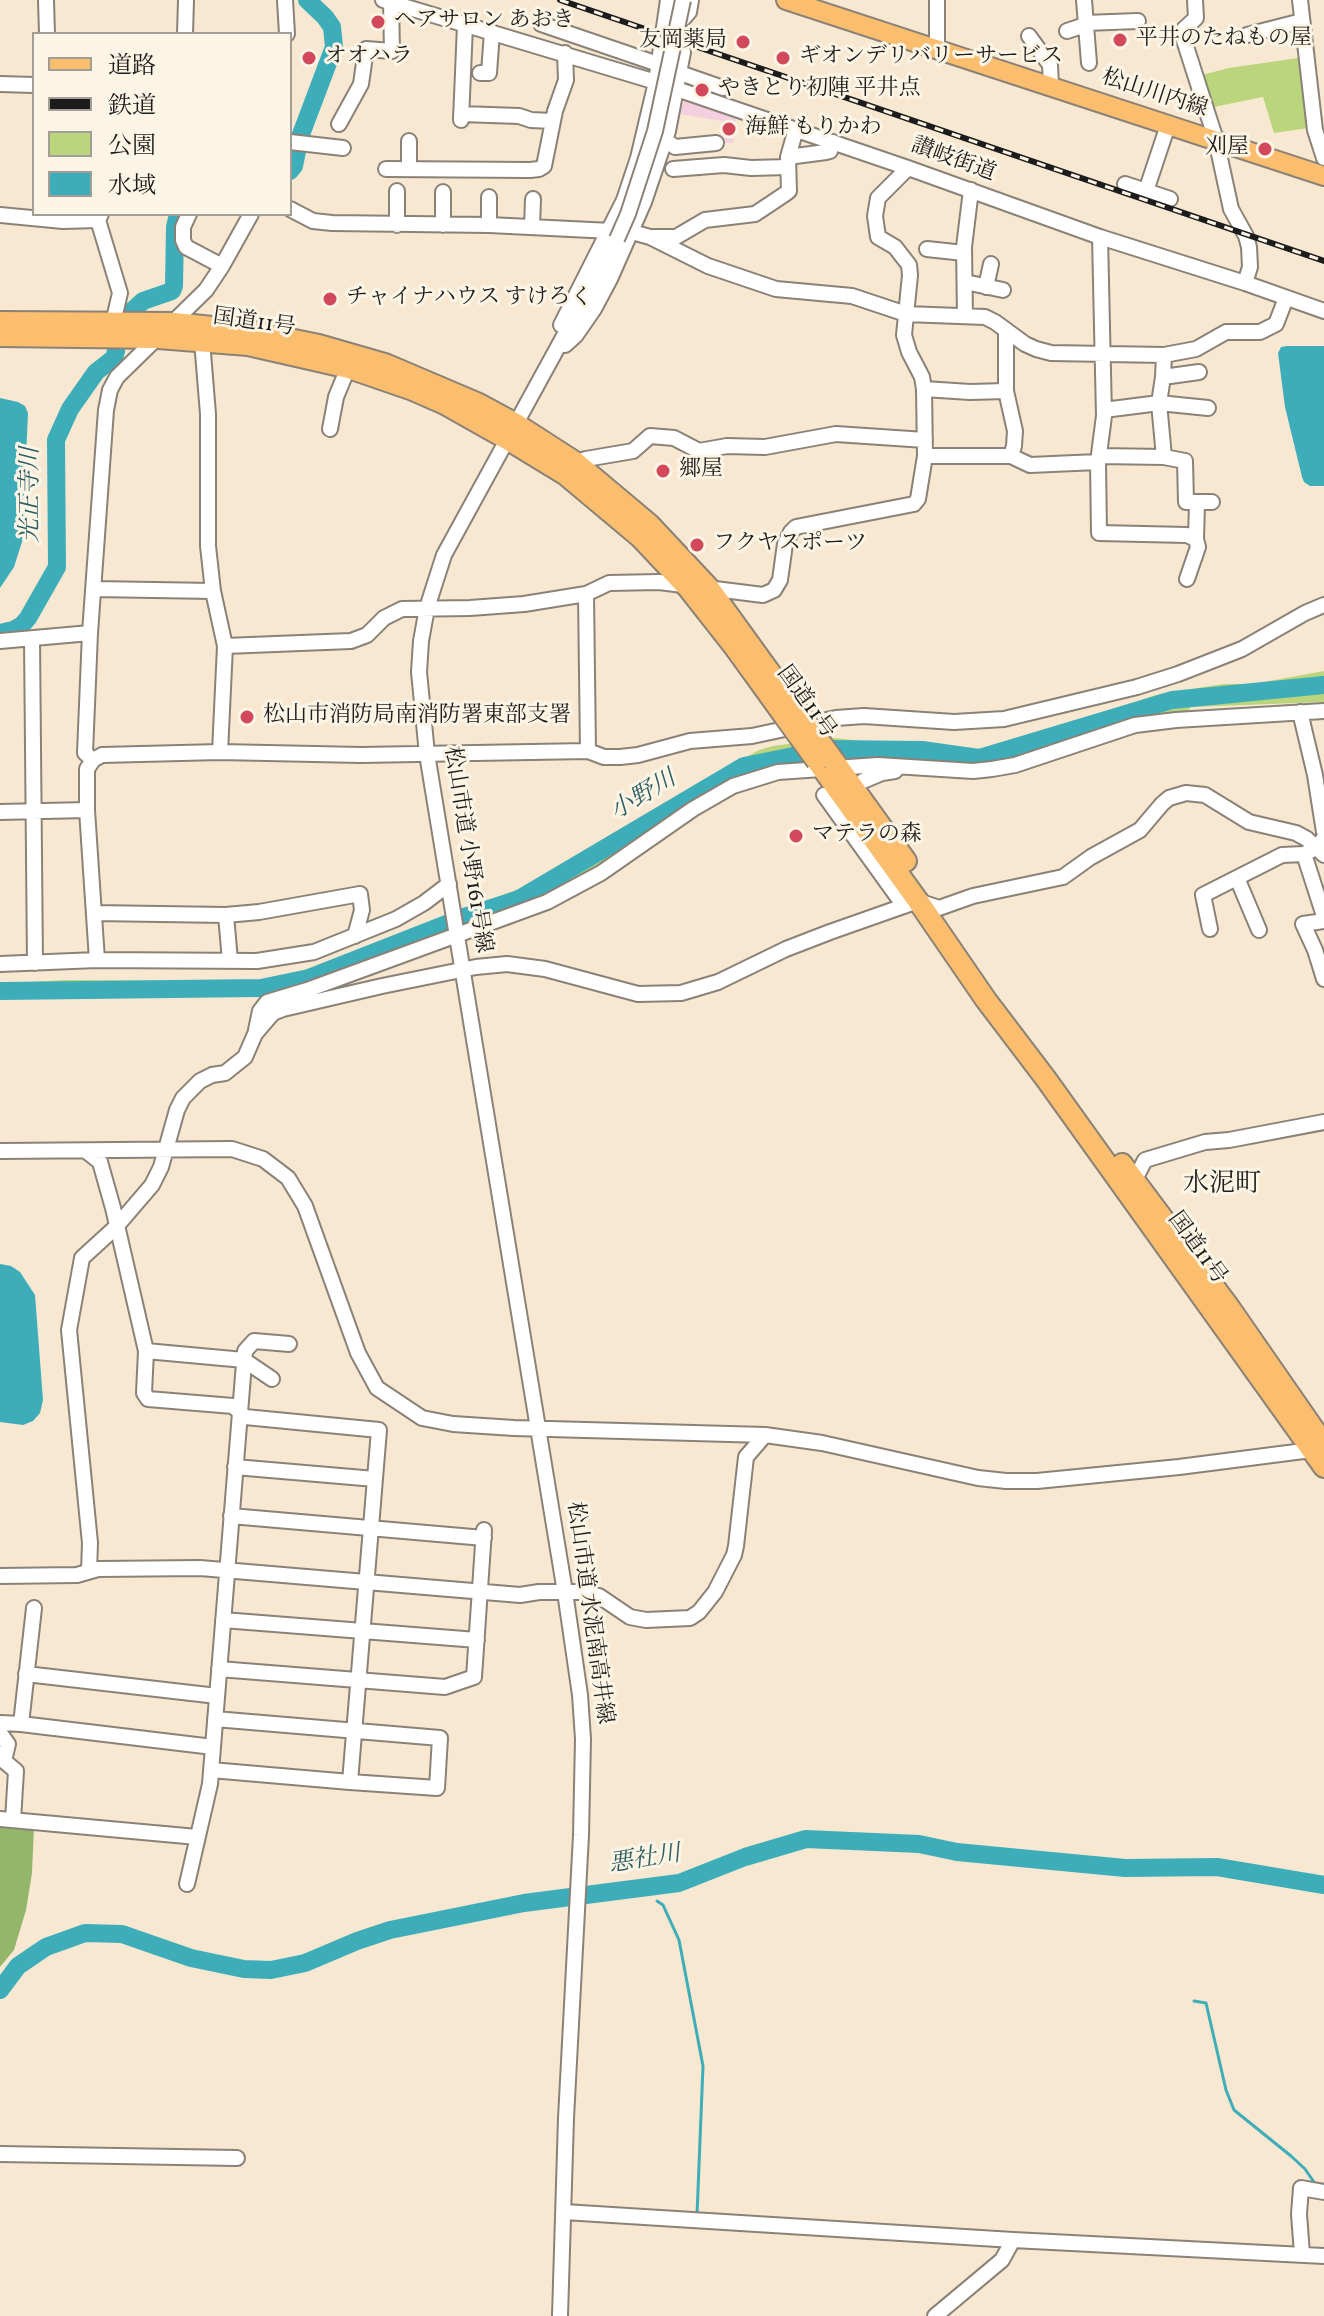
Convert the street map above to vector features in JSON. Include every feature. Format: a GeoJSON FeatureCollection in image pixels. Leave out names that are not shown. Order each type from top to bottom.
{"type":"FeatureCollection","features":[{"type":"Feature","properties":{"kind":"highway","name":"国道11号"},"geometry":{"type":"LineString","coordinates":[[0,322],[174,323],[250,331],[306,342],[512,431],[650,525],[709,588],[793,716],[939,908],[1131,1188]]}},
{"type":"Feature","properties":{"kind":"highway","name":"国道11号"},"geometry":{"type":"LineString","coordinates":[[0,336],[202,341],[351,361]]}},
{"type":"Feature","properties":{"kind":"highway","name":"国道11号"},"geometry":{"type":"LineString","coordinates":[[570,469],[684,585],[793,716]]}},
{"type":"Feature","properties":{"kind":"highway","name":"国道11号"},"geometry":{"type":"LineString","coordinates":[[828,764],[911,904],[1131,1188],[1229,1307],[1320,1447],[1324,1467]]}},
{"type":"Feature","properties":{"kind":"main road","name":"松山川内線"},"geometry":{"type":"LineString","coordinates":[[786,0],[810,4],[1324,176]]}},
{"type":"Feature","properties":{"kind":"street"},"geometry":{"type":"LineString","coordinates":[[46,0],[47,32]]}},
{"type":"Feature","properties":{"kind":"street"},"geometry":{"type":"LineString","coordinates":[[185,32],[186,0]]}},
{"type":"Feature","properties":{"kind":"street"},"geometry":{"type":"LineString","coordinates":[[285,0],[287,32]]}},
{"type":"Feature","properties":{"kind":"street"},"geometry":{"type":"LineString","coordinates":[[613,235],[628,214],[655,131],[683,0]]}},
{"type":"Feature","properties":{"kind":"street"},"geometry":{"type":"LineString","coordinates":[[613,235],[638,158],[656,82],[667,7],[683,19],[689,12],[691,0]]}},
{"type":"Feature","properties":{"kind":"street"},"geometry":{"type":"LineString","coordinates":[[937,0],[937,49]]}},
{"type":"Feature","properties":{"kind":"street"},"geometry":{"type":"LineString","coordinates":[[1084,0],[1089,63]]}},
{"type":"Feature","properties":{"kind":"street"},"geometry":{"type":"LineString","coordinates":[[1195,0],[1196,18],[1183,30],[1183,37],[1216,140],[1231,209],[1249,247],[1251,259],[1245,283]]}},
{"type":"Feature","properties":{"kind":"street"},"geometry":{"type":"LineString","coordinates":[[1300,0],[1315,130],[1324,158]]}},
{"type":"Feature","properties":{"kind":"street"},"geometry":{"type":"LineString","coordinates":[[339,124],[361,84],[366,49],[392,51],[387,1]]}},
{"type":"Feature","properties":{"kind":"street","name":"讃岐街道"},"geometry":{"type":"LineString","coordinates":[[387,1],[656,82],[1100,237],[1324,311]]}},
{"type":"Feature","properties":{"kind":"street"},"geometry":{"type":"LineString","coordinates":[[1067,31],[1085,24],[1138,21]]}},
{"type":"Feature","properties":{"kind":"street"},"geometry":{"type":"LineString","coordinates":[[1252,36],[1302,21]]}},
{"type":"Feature","properties":{"kind":"street"},"geometry":{"type":"LineString","coordinates":[[548,23],[658,64]]}},
{"type":"Feature","properties":{"kind":"street"},"geometry":{"type":"LineString","coordinates":[[465,25],[461,117],[519,116],[553,121]]}},
{"type":"Feature","properties":{"kind":"street"},"geometry":{"type":"LineString","coordinates":[[480,73],[489,73],[492,32]]}},
{"type":"Feature","properties":{"kind":"street"},"geometry":{"type":"LineString","coordinates":[[1029,36],[1050,65],[1051,86]]}},
{"type":"Feature","properties":{"kind":"street"},"geometry":{"type":"LineString","coordinates":[[553,356],[576,335],[594,309],[632,232],[665,140],[683,52]]}},
{"type":"Feature","properties":{"kind":"street"},"geometry":{"type":"LineString","coordinates":[[386,169],[539,169],[544,166],[553,121],[566,80],[565,53]]}},
{"type":"Feature","properties":{"kind":"street"},"geometry":{"type":"LineString","coordinates":[[1306,54],[1324,53]]}},
{"type":"Feature","properties":{"kind":"street"},"geometry":{"type":"LineString","coordinates":[[680,73],[723,88]]}},
{"type":"Feature","properties":{"kind":"street"},"geometry":{"type":"LineString","coordinates":[[0,84],[32,85]]}},
{"type":"Feature","properties":{"kind":"street"},"geometry":{"type":"LineString","coordinates":[[1146,191],[1168,125]]}},
{"type":"Feature","properties":{"kind":"street"},"geometry":{"type":"LineString","coordinates":[[650,237],[676,237],[705,220],[761,212],[789,191],[788,162],[796,129]]}},
{"type":"Feature","properties":{"kind":"street"},"geometry":{"type":"LineString","coordinates":[[665,140],[675,147],[716,143]]}},
{"type":"Feature","properties":{"kind":"street"},"geometry":{"type":"LineString","coordinates":[[409,141],[409,169]]}},
{"type":"Feature","properties":{"kind":"street"},"geometry":{"type":"LineString","coordinates":[[673,169],[724,165],[751,168],[788,162],[830,151],[833,142]]}},
{"type":"Feature","properties":{"kind":"street"},"geometry":{"type":"LineString","coordinates":[[296,143],[343,148]]}},
{"type":"Feature","properties":{"kind":"street"},"geometry":{"type":"LineString","coordinates":[[225,646],[351,641],[367,635],[384,618],[402,609],[524,604],[586,594],[609,583],[659,582],[763,595],[774,590],[780,580],[785,544],[791,532],[805,525],[914,504],[918,499],[925,456],[924,389],[922,377],[905,342],[909,265],[895,247],[878,237],[875,216],[878,198],[908,168]]}},
{"type":"Feature","properties":{"kind":"street"},"geometry":{"type":"LineString","coordinates":[[1125,184],[1170,199]]}},
{"type":"Feature","properties":{"kind":"street"},"geometry":{"type":"LineString","coordinates":[[965,316],[964,253],[971,190]]}},
{"type":"Feature","properties":{"kind":"street"},"geometry":{"type":"LineString","coordinates":[[397,191],[397,225]]}},
{"type":"Feature","properties":{"kind":"street"},"geometry":{"type":"LineString","coordinates":[[443,192],[443,225]]}},
{"type":"Feature","properties":{"kind":"street"},"geometry":{"type":"LineString","coordinates":[[489,197],[489,225]]}},
{"type":"Feature","properties":{"kind":"street"},"geometry":{"type":"LineString","coordinates":[[532,227],[533,199]]}},
{"type":"Feature","properties":{"kind":"street"},"geometry":{"type":"LineString","coordinates":[[292,210],[313,221],[532,227],[613,235],[632,232],[650,237],[708,266],[776,289],[852,296],[906,314],[985,317],[1036,349],[1051,353],[1164,355],[1196,349],[1226,332],[1260,332],[1276,324],[1286,298]]}},
{"type":"Feature","properties":{"kind":"street"},"geometry":{"type":"LineString","coordinates":[[0,215],[51,221],[100,217],[120,293],[113,323]]}},
{"type":"Feature","properties":{"kind":"street"},"geometry":{"type":"LineString","coordinates":[[188,216],[183,227],[186,247],[222,266]]}},
{"type":"Feature","properties":{"kind":"street"},"geometry":{"type":"LineString","coordinates":[[93,760],[85,753],[90,633],[110,390],[117,377],[206,290],[250,216]]}},
{"type":"Feature","properties":{"kind":"street","name":"松山市道 小野161号線"},"geometry":{"type":"LineString","coordinates":[[463,970],[427,754],[419,672],[427,608],[444,555],[553,356],[613,235]]}},
{"type":"Feature","properties":{"kind":"street"},"geometry":{"type":"LineString","coordinates":[[1100,237],[1104,410],[1099,459],[1099,533],[1187,535],[1196,539]]}},
{"type":"Feature","properties":{"kind":"street"},"geometry":{"type":"LineString","coordinates":[[927,249],[964,253]]}},
{"type":"Feature","properties":{"kind":"street"},"geometry":{"type":"LineString","coordinates":[[986,287],[991,264]]}},
{"type":"Feature","properties":{"kind":"street"},"geometry":{"type":"LineString","coordinates":[[965,282],[1003,290]]}},
{"type":"Feature","properties":{"kind":"street"},"geometry":{"type":"LineString","coordinates":[[1006,330],[1006,391],[1015,431],[1011,456]]}},
{"type":"Feature","properties":{"kind":"street"},"geometry":{"type":"LineString","coordinates":[[202,341],[208,414],[208,546],[213,591],[225,646],[220,752]]}},
{"type":"Feature","properties":{"kind":"street"},"geometry":{"type":"LineString","coordinates":[[1164,355],[1159,403],[1164,457]]}},
{"type":"Feature","properties":{"kind":"street"},"geometry":{"type":"LineString","coordinates":[[330,429],[336,397],[351,361]]}},
{"type":"Feature","properties":{"kind":"street"},"geometry":{"type":"LineString","coordinates":[[1163,377],[1199,372]]}},
{"type":"Feature","properties":{"kind":"street"},"geometry":{"type":"LineString","coordinates":[[924,389],[1006,391]]}},
{"type":"Feature","properties":{"kind":"street"},"geometry":{"type":"LineString","coordinates":[[1104,410],[1159,403],[1208,408]]}},
{"type":"Feature","properties":{"kind":"street"},"geometry":{"type":"LineString","coordinates":[[570,469],[633,451],[650,436],[660,435],[686,442],[699,451],[727,446],[765,447],[836,434],[925,440]]}},
{"type":"Feature","properties":{"kind":"street"},"geometry":{"type":"LineString","coordinates":[[925,456],[1011,456],[1030,465],[1164,457],[1185,461],[1186,502],[1204,502],[1196,539],[1198,547],[1187,579]]}},
{"type":"Feature","properties":{"kind":"street"},"geometry":{"type":"LineString","coordinates":[[94,589],[213,591]]}},
{"type":"Feature","properties":{"kind":"street"},"geometry":{"type":"LineString","coordinates":[[586,594],[588,751]]}},
{"type":"Feature","properties":{"kind":"street"},"geometry":{"type":"LineString","coordinates":[[97,960],[87,769],[93,760],[102,755],[588,751],[604,757],[638,755],[690,741],[752,736],[836,718],[864,716],[954,722],[1004,719],[1178,674],[1242,649],[1324,605]]}},
{"type":"Feature","properties":{"kind":"street"},"geometry":{"type":"LineString","coordinates":[[0,641],[90,633]]}},
{"type":"Feature","properties":{"kind":"street"},"geometry":{"type":"LineString","coordinates":[[32,639],[35,963]]}},
{"type":"Feature","properties":{"kind":"street"},"geometry":{"type":"LineString","coordinates":[[89,1571],[90,1543],[69,1330],[82,1258],[116,1227],[152,1185],[161,1167],[183,1098],[200,1081],[225,1073],[245,1057],[260,1011],[267,1002],[547,902],[601,873],[693,809],[733,786],[778,772],[828,764],[906,765],[973,771],[992,769],[1015,765],[1135,725],[1324,711]]}},
{"type":"Feature","properties":{"kind":"street"},"geometry":{"type":"LineString","coordinates":[[1300,712],[1315,775],[1324,918],[1303,924],[1324,979]]}},
{"type":"Feature","properties":{"kind":"street"},"geometry":{"type":"LineString","coordinates":[[863,781],[906,765]]}},
{"type":"Feature","properties":{"kind":"street"},"geometry":{"type":"LineString","coordinates":[[255,1034],[273,1013],[283,1009],[463,970],[507,964],[545,969],[638,994],[681,993],[718,982],[786,949],[911,904],[939,908],[973,896],[1063,877],[1091,857],[1140,830],[1169,798],[1186,793],[1205,795],[1249,822],[1296,833],[1318,845]]}},
{"type":"Feature","properties":{"kind":"street"},"geometry":{"type":"LineString","coordinates":[[824,795],[911,904]]}},
{"type":"Feature","properties":{"kind":"street"},"geometry":{"type":"LineString","coordinates":[[0,812],[87,810]]}},
{"type":"Feature","properties":{"kind":"street"},"geometry":{"type":"LineString","coordinates":[[1210,929],[1203,895],[1282,855],[1318,845]]}},
{"type":"Feature","properties":{"kind":"street"},"geometry":{"type":"LineString","coordinates":[[1237,878],[1259,930]]}},
{"type":"Feature","properties":{"kind":"street"},"geometry":{"type":"LineString","coordinates":[[0,964],[97,960],[257,961],[314,952],[396,919],[449,884]]}},
{"type":"Feature","properties":{"kind":"street"},"geometry":{"type":"LineString","coordinates":[[94,913],[226,915],[360,894],[362,910],[355,936]]}},
{"type":"Feature","properties":{"kind":"street"},"geometry":{"type":"LineString","coordinates":[[226,915],[230,961]]}},
{"type":"Feature","properties":{"kind":"street","name":"松山市道 水泥南高井線"},"geometry":{"type":"LineString","coordinates":[[463,970],[580,1695],[583,1739],[581,1835],[566,2118],[560,2316]]}},
{"type":"Feature","properties":{"kind":"street"},"geometry":{"type":"LineString","coordinates":[[1131,1188],[1145,1160],[1205,1142],[1244,1138],[1324,1122]]}},
{"type":"Feature","properties":{"kind":"street"},"geometry":{"type":"LineString","coordinates":[[0,1151],[232,1149],[263,1159],[288,1178],[305,1206],[358,1353],[377,1388],[422,1418],[453,1424],[765,1435],[822,1443],[978,1478],[1006,1481],[1037,1481],[1179,1467],[1320,1447]]}},
{"type":"Feature","properties":{"kind":"street"},"geometry":{"type":"LineString","coordinates":[[86,1151],[100,1162],[113,1208],[146,1351],[144,1393],[148,1399],[233,1406],[245,1417],[379,1430],[350,1782]]}},
{"type":"Feature","properties":{"kind":"street"},"geometry":{"type":"LineString","coordinates":[[187,1884],[211,1770],[245,1351],[254,1341],[289,1344]]}},
{"type":"Feature","properties":{"kind":"street"},"geometry":{"type":"LineString","coordinates":[[146,1351],[244,1360],[272,1379]]}},
{"type":"Feature","properties":{"kind":"street"},"geometry":{"type":"LineString","coordinates":[[0,1576],[77,1575],[98,1569],[200,1568],[520,1595],[580,1592],[599,1596],[630,1617],[646,1620],[690,1618],[715,1592],[734,1555],[746,1457],[765,1435]]}},
{"type":"Feature","properties":{"kind":"street"},"geometry":{"type":"LineString","coordinates":[[235,1467],[375,1479]]}},
{"type":"Feature","properties":{"kind":"street"},"geometry":{"type":"LineString","coordinates":[[219,1669],[445,1687],[474,1677],[481,1591],[484,1534],[371,1529],[231,1516]]}},
{"type":"Feature","properties":{"kind":"street"},"geometry":{"type":"LineString","coordinates":[[21,1724],[34,1608]]}},
{"type":"Feature","properties":{"kind":"street"},"geometry":{"type":"LineString","coordinates":[[223,1620],[477,1640]]}},
{"type":"Feature","properties":{"kind":"street"},"geometry":{"type":"LineString","coordinates":[[26,1674],[217,1696]]}},
{"type":"Feature","properties":{"kind":"street"},"geometry":{"type":"LineString","coordinates":[[211,1770],[437,1788],[440,1738],[215,1719]]}},
{"type":"Feature","properties":{"kind":"street"},"geometry":{"type":"LineString","coordinates":[[0,1723],[213,1747]]}},
{"type":"Feature","properties":{"kind":"street"},"geometry":{"type":"LineString","coordinates":[[0,1733],[8,1744],[4,1761],[16,1771],[7,1820],[197,1837]]}},
{"type":"Feature","properties":{"kind":"street"},"geometry":{"type":"LineString","coordinates":[[0,2154],[237,2158]]}},
{"type":"Feature","properties":{"kind":"street"},"geometry":{"type":"LineString","coordinates":[[1302,2254],[1301,2188],[1324,2192]]}},
{"type":"Feature","properties":{"kind":"street"},"geometry":{"type":"LineString","coordinates":[[564,2212],[1324,2256]]}},
{"type":"Feature","properties":{"kind":"street"},"geometry":{"type":"LineString","coordinates":[[935,2316],[1002,2260],[1013,2240]]}},
{"type":"Feature","properties":{"kind":"shaded area"},"geometry":{"type":"Polygon","coordinates":[[[685,100],[736,116],[733,143],[719,142],[722,121],[679,114],[685,100]]]}},
{"type":"Feature","properties":{"kind":"green space"},"geometry":{"type":"Polygon","coordinates":[[[1298,58],[1309,128],[1274,133],[1263,97],[1209,108],[1198,76],[1298,58]]]}},
{"type":"Feature","properties":{"kind":"green space"},"geometry":{"type":"Polygon","coordinates":[[[1324,671],[1324,702],[1191,707],[1185,714],[1124,722],[999,763],[850,758],[796,760],[773,766],[741,777],[611,858],[541,897],[308,985],[271,994],[81,993],[0,997],[0,984],[65,980],[244,981],[298,974],[556,874],[613,838],[615,840],[712,776],[759,750],[773,746],[834,738],[990,751],[1159,694],[1223,684],[1253,684],[1324,671]]]}},
{"type":"Feature","properties":{"kind":"green space"},"geometry":{"type":"Polygon","coordinates":[[[0,1822],[34,1826],[32,1873],[26,1910],[14,1950],[0,1967],[0,1822]]]}},
{"type":"Feature","properties":{"kind":"water"},"geometry":{"type":"Polygon","coordinates":[[[1324,346],[1324,486],[1310,486],[1302,477],[1285,407],[1278,353],[1281,347],[1324,346]]]}},
{"type":"Feature","properties":{"kind":"water"},"geometry":{"type":"Polygon","coordinates":[[[0,398],[18,402],[25,406],[28,413],[22,542],[14,567],[0,588],[0,398]]]}},
{"type":"Feature","properties":{"kind":"water"},"geometry":{"type":"Polygon","coordinates":[[[0,1264],[20,1272],[35,1295],[43,1400],[40,1413],[33,1421],[23,1425],[0,1422],[0,1264]]]}},
{"type":"Feature","properties":{"kind":"waterway","name":"光正寺川"},"geometry":{"type":"LineString","coordinates":[[292,168],[300,137],[334,47],[332,27],[307,0]]}},
{"type":"Feature","properties":{"kind":"waterway","name":"光正寺川"},"geometry":{"type":"LineString","coordinates":[[132,311],[143,301],[172,291],[178,216]]}},
{"type":"Feature","properties":{"kind":"waterway","name":"光正寺川"},"geometry":{"type":"LineString","coordinates":[[0,633],[22,625],[57,567],[56,440],[70,409],[96,372],[114,358],[116,351]]}},
{"type":"Feature","properties":{"kind":"waterway","name":"小野川"},"geometry":{"type":"LineString","coordinates":[[0,991],[261,988],[309,978],[519,899],[744,766],[828,749],[922,750],[979,758],[1172,700],[1324,685]]}},
{"type":"Feature","properties":{"kind":"waterway","name":"悪社川"},"geometry":{"type":"LineString","coordinates":[[0,1990],[18,1966],[46,1947],[85,1933],[122,1934],[191,1958],[244,1969],[271,1970],[305,1963],[390,1930],[524,1903],[679,1883],[745,1857],[806,1839],[919,1844],[957,1852],[1125,1868],[1217,1867],[1324,1885]]}},
{"type":"Feature","properties":{"kind":"waterway"},"geometry":{"type":"LineString","coordinates":[[657,1901],[663,1905],[679,1940],[703,2066],[697,2215]]}},
{"type":"Feature","properties":{"kind":"waterway"},"geometry":{"type":"LineString","coordinates":[[1194,2001],[1206,2003],[1226,2090],[1234,2110],[1291,2156],[1316,2185]]}},
{"type":"Feature","properties":{"kind":"railway"},"geometry":{"type":"LineString","coordinates":[[560,0],[1324,261]]}},
{"type":"Feature","properties":{"kind":"place","name":"ヘアサロン あおき"},"geometry":{"type":"Point","coordinates":[378,22]}},
{"type":"Feature","properties":{"kind":"place","name":"平井のたねもの屋"},"geometry":{"type":"Point","coordinates":[1120,40]}},
{"type":"Feature","properties":{"kind":"place","name":"友岡薬局"},"geometry":{"type":"Point","coordinates":[743,42]}},
{"type":"Feature","properties":{"kind":"place","name":"オオハラ"},"geometry":{"type":"Point","coordinates":[309,58]}},
{"type":"Feature","properties":{"kind":"place","name":"ギオンデリバリーサービス"},"geometry":{"type":"Point","coordinates":[783,58]}},
{"type":"Feature","properties":{"kind":"place","name":"やきとり初陣 平井点"},"geometry":{"type":"Point","coordinates":[702,90]}},
{"type":"Feature","properties":{"kind":"place","name":"海鮮 もりかわ"},"geometry":{"type":"Point","coordinates":[729,129]}},
{"type":"Feature","properties":{"kind":"place","name":"刈屋"},"geometry":{"type":"Point","coordinates":[1265,149]}},
{"type":"Feature","properties":{"kind":"place","name":"チャイナハウス すけろく"},"geometry":{"type":"Point","coordinates":[330,299]}},
{"type":"Feature","properties":{"kind":"place","name":"郷屋"},"geometry":{"type":"Point","coordinates":[663,471]}},
{"type":"Feature","properties":{"kind":"place","name":"フクヤスポーツ"},"geometry":{"type":"Point","coordinates":[697,545]}},
{"type":"Feature","properties":{"kind":"place","name":"松山市消防局南消防署東部支署"},"geometry":{"type":"Point","coordinates":[247,717]}},
{"type":"Feature","properties":{"kind":"place","name":"マテラの森"},"geometry":{"type":"Point","coordinates":[796,836]}},
{"type":"Feature","properties":{"kind":"district","name":"水泥町"},"geometry":{"type":"Point","coordinates":[1222,1186]}}]}
